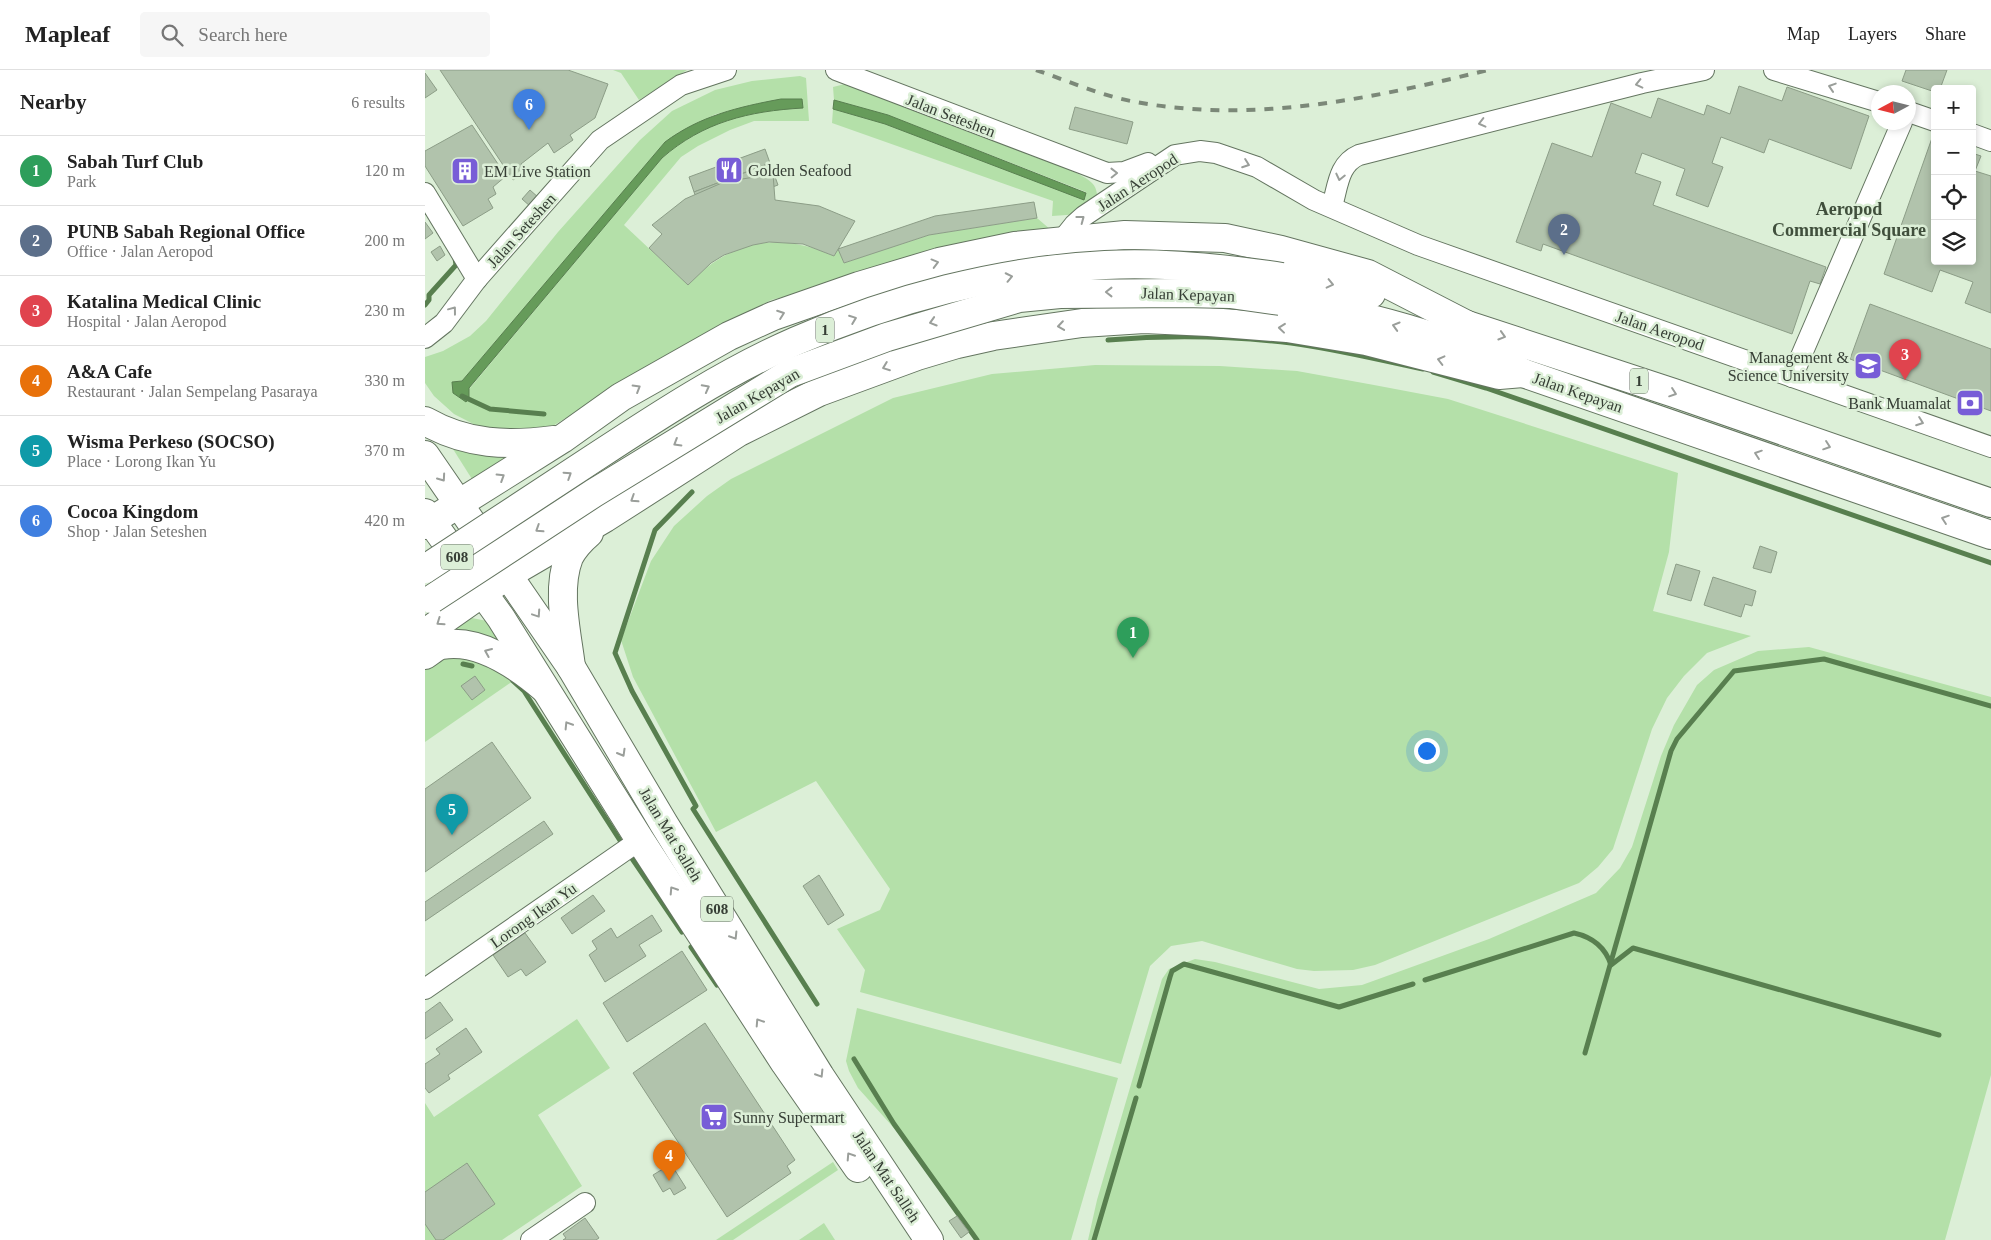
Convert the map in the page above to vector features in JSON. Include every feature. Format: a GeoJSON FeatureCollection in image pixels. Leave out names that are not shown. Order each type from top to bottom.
{"type":"FeatureCollection","features":[{"type":"Feature","properties":{"kind":"main road"},"geometry":{"type":"LineString","coordinates":[[427,520],[562,439],[621,398],[729,336],[773,316],[859,286],[939,262],[1015,246],[1125,235],[1225,238],[1281,250],[1368,274],[1469,326]]}},
{"type":"Feature","properties":{"kind":"main road","name":"Jalan Kepayan"},"geometry":{"type":"LineString","coordinates":[[425,569],[677,403],[796,341],[886,307],[930,294],[1016,275],[1105,265],[1190,266],[1232,269],[1344,312],[1459,344],[1500,359],[1523,373],[1991,535]]}},
{"type":"Feature","properties":{"kind":"main road","name":"Jalan Kepayan"},"geometry":{"type":"LineString","coordinates":[[425,604],[594,493],[790,373],[887,336],[1019,298],[1060,294],[1230,294],[1281,289],[1321,282],[1364,291],[1655,387],[1991,503]]}},
{"type":"Feature","properties":{"kind":"main road"},"geometry":{"type":"LineString","coordinates":[[425,633],[509,574],[605,518],[739,432],[819,392],[917,356],[993,336],[1082,323],[1144,319],[1209,322],[1287,328],[1366,341],[1499,375],[1523,373]]}},
{"type":"Feature","properties":{"kind":"main road"},"geometry":{"type":"LineString","coordinates":[[425,421],[439,429],[474,441],[496,444],[519,444],[562,439]]}},
{"type":"Feature","properties":{"kind":"main road","name":"Jalan Mat Salleh"},"geometry":{"type":"LineString","coordinates":[[425,454],[571,667],[663,824],[820,1076],[929,1240]]}},
{"type":"Feature","properties":{"kind":"main road"},"geometry":{"type":"LineString","coordinates":[[571,667],[564,611],[565,580],[569,557],[584,537],[605,518]]}},
{"type":"Feature","properties":{"kind":"main road","name":"Jalan Mat Salleh"},"geometry":{"type":"LineString","coordinates":[[427,520],[483,592],[785,1063],[907,1240]]}},
{"type":"Feature","properties":{"kind":"main road"},"geometry":{"type":"LineString","coordinates":[[425,655],[441,645],[467,645],[490,652],[530,676],[544,688]]}},
{"type":"Feature","properties":{"kind":"street","name":"Jalan Seteshen"},"geometry":{"type":"LineString","coordinates":[[425,338],[444,323],[477,279],[600,140],[681,84],[726,70]]}},
{"type":"Feature","properties":{"kind":"street","name":"Jalan Seteshen"},"geometry":{"type":"LineString","coordinates":[[836,70],[1067,160],[1107,173],[1124,172],[1162,157],[1175,155]]}},
{"type":"Feature","properties":{"kind":"street"},"geometry":{"type":"LineString","coordinates":[[1332,206],[1342,168],[1349,159],[1359,155],[1642,83],[1704,70]]}},
{"type":"Feature","properties":{"kind":"street"},"geometry":{"type":"LineString","coordinates":[[1775,70],[1871,100]]}},
{"type":"Feature","properties":{"kind":"street"},"geometry":{"type":"LineString","coordinates":[[1916,114],[1931,120]]}},
{"type":"Feature","properties":{"kind":"street"},"geometry":{"type":"LineString","coordinates":[[1792,377],[1899,130]]}},
{"type":"Feature","properties":{"kind":"street"},"geometry":{"type":"LineString","coordinates":[[1976,135],[1991,141]]}},
{"type":"Feature","properties":{"kind":"street","name":"Jalan Aeropod"},"geometry":{"type":"LineString","coordinates":[[1062,240],[1073,225],[1175,155],[1200,151],[1230,158],[1257,168],[1314,200],[1332,206],[1418,246],[1991,447]]}},
{"type":"Feature","properties":{"kind":"street","name":"Jalan Seteshen"},"geometry":{"type":"LineString","coordinates":[[1067,160],[1100,186],[1105,204]]}},
{"type":"Feature","properties":{"kind":"street"},"geometry":{"type":"LineString","coordinates":[[425,193],[477,279]]}},
{"type":"Feature","properties":{"kind":"street","name":"Lorong Ikan Yu"},"geometry":{"type":"LineString","coordinates":[[425,989],[641,840]]}},
{"type":"Feature","properties":{"kind":"street"},"geometry":{"type":"LineString","coordinates":[[531,1240],[585,1204]]}},
{"type":"Feature","properties":{"kind":"shaded area"},"geometry":{"type":"Polygon","coordinates":[[[613,70],[687,70],[639,100],[621,73],[613,70]]]}},
{"type":"Feature","properties":{"kind":"shaded area"},"geometry":{"type":"Polygon","coordinates":[[[800,76],[806,78],[809,121],[754,121],[730,130],[698,146],[681,157],[624,225],[688,285],[721,258],[738,249],[756,244],[774,242],[793,244],[813,248],[834,256],[838,249],[844,263],[929,235],[1037,218],[1051,230],[771,300],[684,345],[543,432],[487,431],[454,414],[434,396],[425,383],[425,357],[443,351],[470,336],[486,321],[558,232],[640,140],[672,111],[715,90],[752,81],[800,76]],[[802,99],[716,114],[679,132],[665,142],[462,381],[452,382],[469,398],[469,389],[662,158],[694,135],[710,127],[764,112],[802,108],[802,99]]]}},
{"type":"Feature","properties":{"kind":"shaded area"},"geometry":{"type":"Polygon","coordinates":[[[845,84],[1027,151],[1026,154],[1079,174],[1094,185],[1098,205],[1081,214],[1052,216],[1053,201],[832,123],[833,109],[885,124],[1084,199],[1086,192],[888,115],[834,100],[833,87],[845,84]]]}},
{"type":"Feature","properties":{"kind":"shaded area"},"geometry":{"type":"Polygon","coordinates":[[[781,99],[802,99],[803,108],[764,112],[710,127],[694,135],[662,158],[469,388],[469,398],[466,402],[453,393],[452,382],[462,381],[665,142],[692,125],[706,119],[750,105],[781,99]]]}},
{"type":"Feature","properties":{"kind":"shaded area"},"geometry":{"type":"Polygon","coordinates":[[[834,100],[888,115],[1086,193],[1084,200],[885,124],[833,109],[834,100]]]}},
{"type":"Feature","properties":{"kind":"shaded area"},"geometry":{"type":"Polygon","coordinates":[[[1095,365],[1220,366],[1297,371],[1374,385],[1448,399],[1678,473],[1669,552],[1653,611],[1751,636],[1707,653],[1684,676],[1667,698],[1652,729],[1613,849],[1598,867],[1579,883],[1375,965],[1353,970],[1314,971],[1297,969],[1202,941],[1171,946],[1150,966],[1121,1064],[860,992],[865,970],[837,929],[880,910],[890,889],[816,781],[716,832],[633,677],[621,640],[651,561],[674,526],[707,496],[731,479],[893,398],[992,374],[1095,365]]]}},
{"type":"Feature","properties":{"kind":"shaded area"},"geometry":{"type":"Polygon","coordinates":[[[446,438],[519,457],[477,487],[446,438]]]}},
{"type":"Feature","properties":{"kind":"shaded area"},"geometry":{"type":"Polygon","coordinates":[[[472,618],[487,621],[500,643],[448,633],[472,618]]]}},
{"type":"Feature","properties":{"kind":"shaded area"},"geometry":{"type":"Polygon","coordinates":[[[1809,647],[1991,697],[1991,1075],[1945,1240],[1088,1240],[1097,1200],[1162,979],[1169,969],[1195,959],[1215,962],[1319,989],[1362,985],[1489,939],[1596,893],[1620,868],[1632,847],[1661,756],[1674,725],[1697,685],[1714,670],[1758,651],[1809,647]]]}},
{"type":"Feature","properties":{"kind":"shaded area"},"geometry":{"type":"Polygon","coordinates":[[[443,656],[486,662],[513,681],[425,742],[425,663],[443,656]]]}},
{"type":"Feature","properties":{"kind":"shaded area"},"geometry":{"type":"Polygon","coordinates":[[[857,1008],[1118,1078],[1071,1240],[974,1240],[910,1146],[858,1088],[849,1071],[846,1061],[857,1008]]]}},
{"type":"Feature","properties":{"kind":"shaded area"},"geometry":{"type":"Polygon","coordinates":[[[577,1019],[610,1068],[538,1115],[582,1186],[502,1240],[425,1240],[425,1103],[434,1117],[577,1019]]]}},
{"type":"Feature","properties":{"kind":"shaded area"},"geometry":{"type":"Polygon","coordinates":[[[833,1162],[838,1170],[733,1240],[716,1240],[833,1162]]]}},
{"type":"Feature","properties":{"kind":"shaded area"},"geometry":{"type":"Polygon","coordinates":[[[824,1223],[835,1240],[799,1240],[824,1223]]]}},
{"type":"Feature","properties":{"kind":"building"},"geometry":{"type":"Polygon","coordinates":[[[440,70],[568,70],[608,84],[595,118],[570,135],[573,140],[554,153],[548,143],[521,164],[526,171],[513,180],[440,70]]]}},
{"type":"Feature","properties":{"kind":"building"},"geometry":{"type":"Polygon","coordinates":[[[1906,70],[1947,70],[1941,85],[1931,85],[1931,91],[1902,81],[1906,70]]]}},
{"type":"Feature","properties":{"kind":"building"},"geometry":{"type":"Polygon","coordinates":[[[425,73],[437,90],[425,98],[425,73]]]}},
{"type":"Feature","properties":{"kind":"building"},"geometry":{"type":"Polygon","coordinates":[[[1739,86],[1782,101],[1787,87],[1869,116],[1851,169],[1769,139],[1764,153],[1721,137],[1712,163],[1723,167],[1708,207],[1676,195],[1685,169],[1642,153],[1635,173],[1661,182],[1653,205],[1826,267],[1820,284],[1810,281],[1792,334],[1543,244],[1541,251],[1516,242],[1552,143],[1592,157],[1611,103],[1651,118],[1658,98],[1704,115],[1707,105],[1730,114],[1739,86]]]}},
{"type":"Feature","properties":{"kind":"building"},"geometry":{"type":"Polygon","coordinates":[[[1075,107],[1133,122],[1127,144],[1069,129],[1075,107]]]}},
{"type":"Feature","properties":{"kind":"building","name":"EM Live Station"},"geometry":{"type":"Polygon","coordinates":[[[472,125],[506,176],[493,187],[496,194],[488,199],[493,208],[463,226],[425,166],[425,151],[472,125]]]}},
{"type":"Feature","properties":{"kind":"building"},"geometry":{"type":"Polygon","coordinates":[[[1931,141],[1931,265],[1976,265],[1976,171],[1991,176],[1991,313],[1965,303],[1973,282],[1940,270],[1932,292],[1884,274],[1931,141]]]}},
{"type":"Feature","properties":{"kind":"building","name":"Golden Seafood"},"geometry":{"type":"Polygon","coordinates":[[[765,149],[770,163],[694,192],[689,177],[765,149]]]}},
{"type":"Feature","properties":{"kind":"building"},"geometry":{"type":"Polygon","coordinates":[[[1976,154],[1981,156],[1976,168],[1976,154]]]}},
{"type":"Feature","properties":{"kind":"building"},"geometry":{"type":"Polygon","coordinates":[[[770,163],[778,185],[702,213],[694,192],[770,163]]]}},
{"type":"Feature","properties":{"kind":"building"},"geometry":{"type":"Polygon","coordinates":[[[773,174],[775,200],[819,206],[855,221],[834,256],[803,244],[769,242],[753,245],[724,255],[711,263],[688,285],[649,248],[662,234],[652,225],[685,199],[724,182],[773,174]]]}},
{"type":"Feature","properties":{"kind":"building"},"geometry":{"type":"Polygon","coordinates":[[[530,190],[539,198],[531,207],[522,199],[530,190]]]}},
{"type":"Feature","properties":{"kind":"building"},"geometry":{"type":"Polygon","coordinates":[[[1034,202],[1037,218],[929,235],[844,263],[838,249],[935,216],[1034,202]]]}},
{"type":"Feature","properties":{"kind":"building"},"geometry":{"type":"Polygon","coordinates":[[[425,222],[433,233],[425,239],[425,222]]]}},
{"type":"Feature","properties":{"kind":"building"},"geometry":{"type":"Polygon","coordinates":[[[440,246],[445,255],[437,261],[431,252],[440,246]]]}},
{"type":"Feature","properties":{"kind":"building"},"geometry":{"type":"Polygon","coordinates":[[[1870,304],[1991,349],[1991,411],[1850,359],[1870,304]]]}},
{"type":"Feature","properties":{"kind":"building"},"geometry":{"type":"Polygon","coordinates":[[[1760,546],[1777,552],[1771,573],[1753,568],[1760,546]]]}},
{"type":"Feature","properties":{"kind":"building"},"geometry":{"type":"Polygon","coordinates":[[[1676,564],[1700,571],[1691,601],[1667,594],[1676,564]]]}},
{"type":"Feature","properties":{"kind":"building"},"geometry":{"type":"Polygon","coordinates":[[[1713,577],[1756,591],[1752,606],[1745,604],[1741,617],[1704,605],[1713,577]]]}},
{"type":"Feature","properties":{"kind":"building"},"geometry":{"type":"Polygon","coordinates":[[[475,676],[485,690],[472,700],[461,686],[475,676]]]}},
{"type":"Feature","properties":{"kind":"building"},"geometry":{"type":"Polygon","coordinates":[[[492,742],[531,798],[425,872],[425,789],[492,742]]]}},
{"type":"Feature","properties":{"kind":"building"},"geometry":{"type":"Polygon","coordinates":[[[544,821],[553,834],[425,921],[425,902],[544,821]]]}},
{"type":"Feature","properties":{"kind":"building"},"geometry":{"type":"Polygon","coordinates":[[[819,875],[844,915],[828,925],[803,886],[819,875]]]}},
{"type":"Feature","properties":{"kind":"building"},"geometry":{"type":"Polygon","coordinates":[[[593,895],[605,911],[572,934],[561,918],[593,895]]]}},
{"type":"Feature","properties":{"kind":"building"},"geometry":{"type":"Polygon","coordinates":[[[652,915],[662,931],[639,945],[646,956],[605,982],[589,955],[597,949],[592,941],[611,928],[617,938],[652,915]]]}},
{"type":"Feature","properties":{"kind":"building"},"geometry":{"type":"Polygon","coordinates":[[[525,933],[546,962],[526,976],[521,969],[508,977],[493,955],[525,933]]]}},
{"type":"Feature","properties":{"kind":"building"},"geometry":{"type":"Polygon","coordinates":[[[682,951],[707,990],[627,1042],[603,1003],[682,951]]]}},
{"type":"Feature","properties":{"kind":"building"},"geometry":{"type":"Polygon","coordinates":[[[440,1002],[453,1020],[425,1039],[425,1013],[440,1002]]]}},
{"type":"Feature","properties":{"kind":"building","name":"Sunny Supermart"},"geometry":{"type":"Polygon","coordinates":[[[705,1023],[795,1160],[787,1166],[791,1173],[727,1217],[633,1073],[705,1023]]]}},
{"type":"Feature","properties":{"kind":"building"},"geometry":{"type":"Polygon","coordinates":[[[466,1028],[482,1052],[448,1075],[450,1079],[429,1093],[425,1088],[425,1064],[440,1054],[436,1049],[466,1028]]]}},
{"type":"Feature","properties":{"kind":"building"},"geometry":{"type":"Polygon","coordinates":[[[467,1163],[495,1204],[443,1240],[436,1240],[425,1224],[425,1192],[467,1163]]]}},
{"type":"Feature","properties":{"kind":"building"},"geometry":{"type":"Polygon","coordinates":[[[671,1164],[686,1188],[674,1195],[670,1188],[663,1192],[653,1175],[671,1164]]]}},
{"type":"Feature","properties":{"kind":"building"},"geometry":{"type":"Polygon","coordinates":[[[957,1216],[969,1232],[961,1238],[949,1221],[957,1216]]]}},
{"type":"Feature","properties":{"kind":"building"},"geometry":{"type":"Polygon","coordinates":[[[585,1218],[599,1238],[596,1240],[563,1240],[566,1238],[563,1234],[585,1218]]]}},
{"type":"Feature","properties":{"kind":"waterway"},"geometry":{"type":"LineString","coordinates":[[425,305],[429,300],[429,295],[456,265],[455,258]]}},
{"type":"Feature","properties":{"kind":"waterway"},"geometry":{"type":"LineString","coordinates":[[1108,340],[1153,337],[1199,337],[1291,343],[1423,369]]}},
{"type":"Feature","properties":{"kind":"waterway"},"geometry":{"type":"LineString","coordinates":[[1433,372],[1486,388],[1991,563]]}},
{"type":"Feature","properties":{"kind":"waterway"},"geometry":{"type":"LineString","coordinates":[[462,396],[490,409],[544,414]]}},
{"type":"Feature","properties":{"kind":"waterway"},"geometry":{"type":"LineString","coordinates":[[692,492],[655,530],[615,653],[632,691],[696,806],[693,809],[817,1004]]}},
{"type":"Feature","properties":{"kind":"waterway"},"geometry":{"type":"LineString","coordinates":[[1585,1053],[1671,751],[1677,739],[1734,671],[1824,659],[1991,706]]}},
{"type":"Feature","properties":{"kind":"waterway"},"geometry":{"type":"LineString","coordinates":[[463,664],[472,666]]}},
{"type":"Feature","properties":{"kind":"waterway"},"geometry":{"type":"LineString","coordinates":[[513,681],[524,691],[621,842]]}},
{"type":"Feature","properties":{"kind":"waterway"},"geometry":{"type":"LineString","coordinates":[[631,857],[682,932]]}},
{"type":"Feature","properties":{"kind":"waterway"},"geometry":{"type":"LineString","coordinates":[[1425,980],[1574,933],[1587,937],[1597,943],[1611,965],[1633,948],[1939,1035]]}},
{"type":"Feature","properties":{"kind":"waterway"},"geometry":{"type":"LineString","coordinates":[[691,947],[717,985]]}},
{"type":"Feature","properties":{"kind":"waterway"},"geometry":{"type":"LineString","coordinates":[[1139,1086],[1172,971],[1184,964],[1339,1007],[1413,984]]}},
{"type":"Feature","properties":{"kind":"waterway"},"geometry":{"type":"LineString","coordinates":[[854,1059],[894,1124],[977,1240]]}},
{"type":"Feature","properties":{"kind":"waterway"},"geometry":{"type":"LineString","coordinates":[[1094,1240],[1136,1098]]}},
{"type":"Feature","properties":{"kind":"railway"},"geometry":{"type":"LineString","coordinates":[[1036,70],[1098,92],[1136,102],[1180,108],[1225,110],[1313,105],[1401,90],[1488,70]]}},
{"type":"Feature","properties":{"kind":"place","name":"Cocoa Kingdom"},"geometry":{"type":"Point","coordinates":[529,130]}},
{"type":"Feature","properties":{"kind":"place","name":"Golden Seafood"},"geometry":{"type":"Point","coordinates":[729,170]}},
{"type":"Feature","properties":{"kind":"place","name":"EM Live Station"},"geometry":{"type":"Point","coordinates":[465,171]}},
{"type":"Feature","properties":{"kind":"place","name":"PUNB Sabah Regional Office"},"geometry":{"type":"Point","coordinates":[1564,255]}},
{"type":"Feature","properties":{"kind":"place","name":"Management & Science University"},"geometry":{"type":"Point","coordinates":[1868,366]}},
{"type":"Feature","properties":{"kind":"place","name":"Katalina Medical Clinic"},"geometry":{"type":"Point","coordinates":[1905,380]}},
{"type":"Feature","properties":{"kind":"place","name":"Bank Muamalat"},"geometry":{"type":"Point","coordinates":[1970,403]}},
{"type":"Feature","properties":{"kind":"place","name":"Sabah Turf Club"},"geometry":{"type":"Point","coordinates":[1133,658]}},
{"type":"Feature","properties":{"kind":"place","name":"Wisma Perkeso (SOCSO)"},"geometry":{"type":"Point","coordinates":[452,835]}},
{"type":"Feature","properties":{"kind":"place","name":"Sunny Supermart"},"geometry":{"type":"Point","coordinates":[714,1117]}},
{"type":"Feature","properties":{"kind":"place","name":"A&A Cafe"},"geometry":{"type":"Point","coordinates":[669,1181]}},
{"type":"Feature","properties":{"kind":"district","name":"Aeropod Commercial Square"},"geometry":{"type":"Point","coordinates":[1849,219]}}]}
